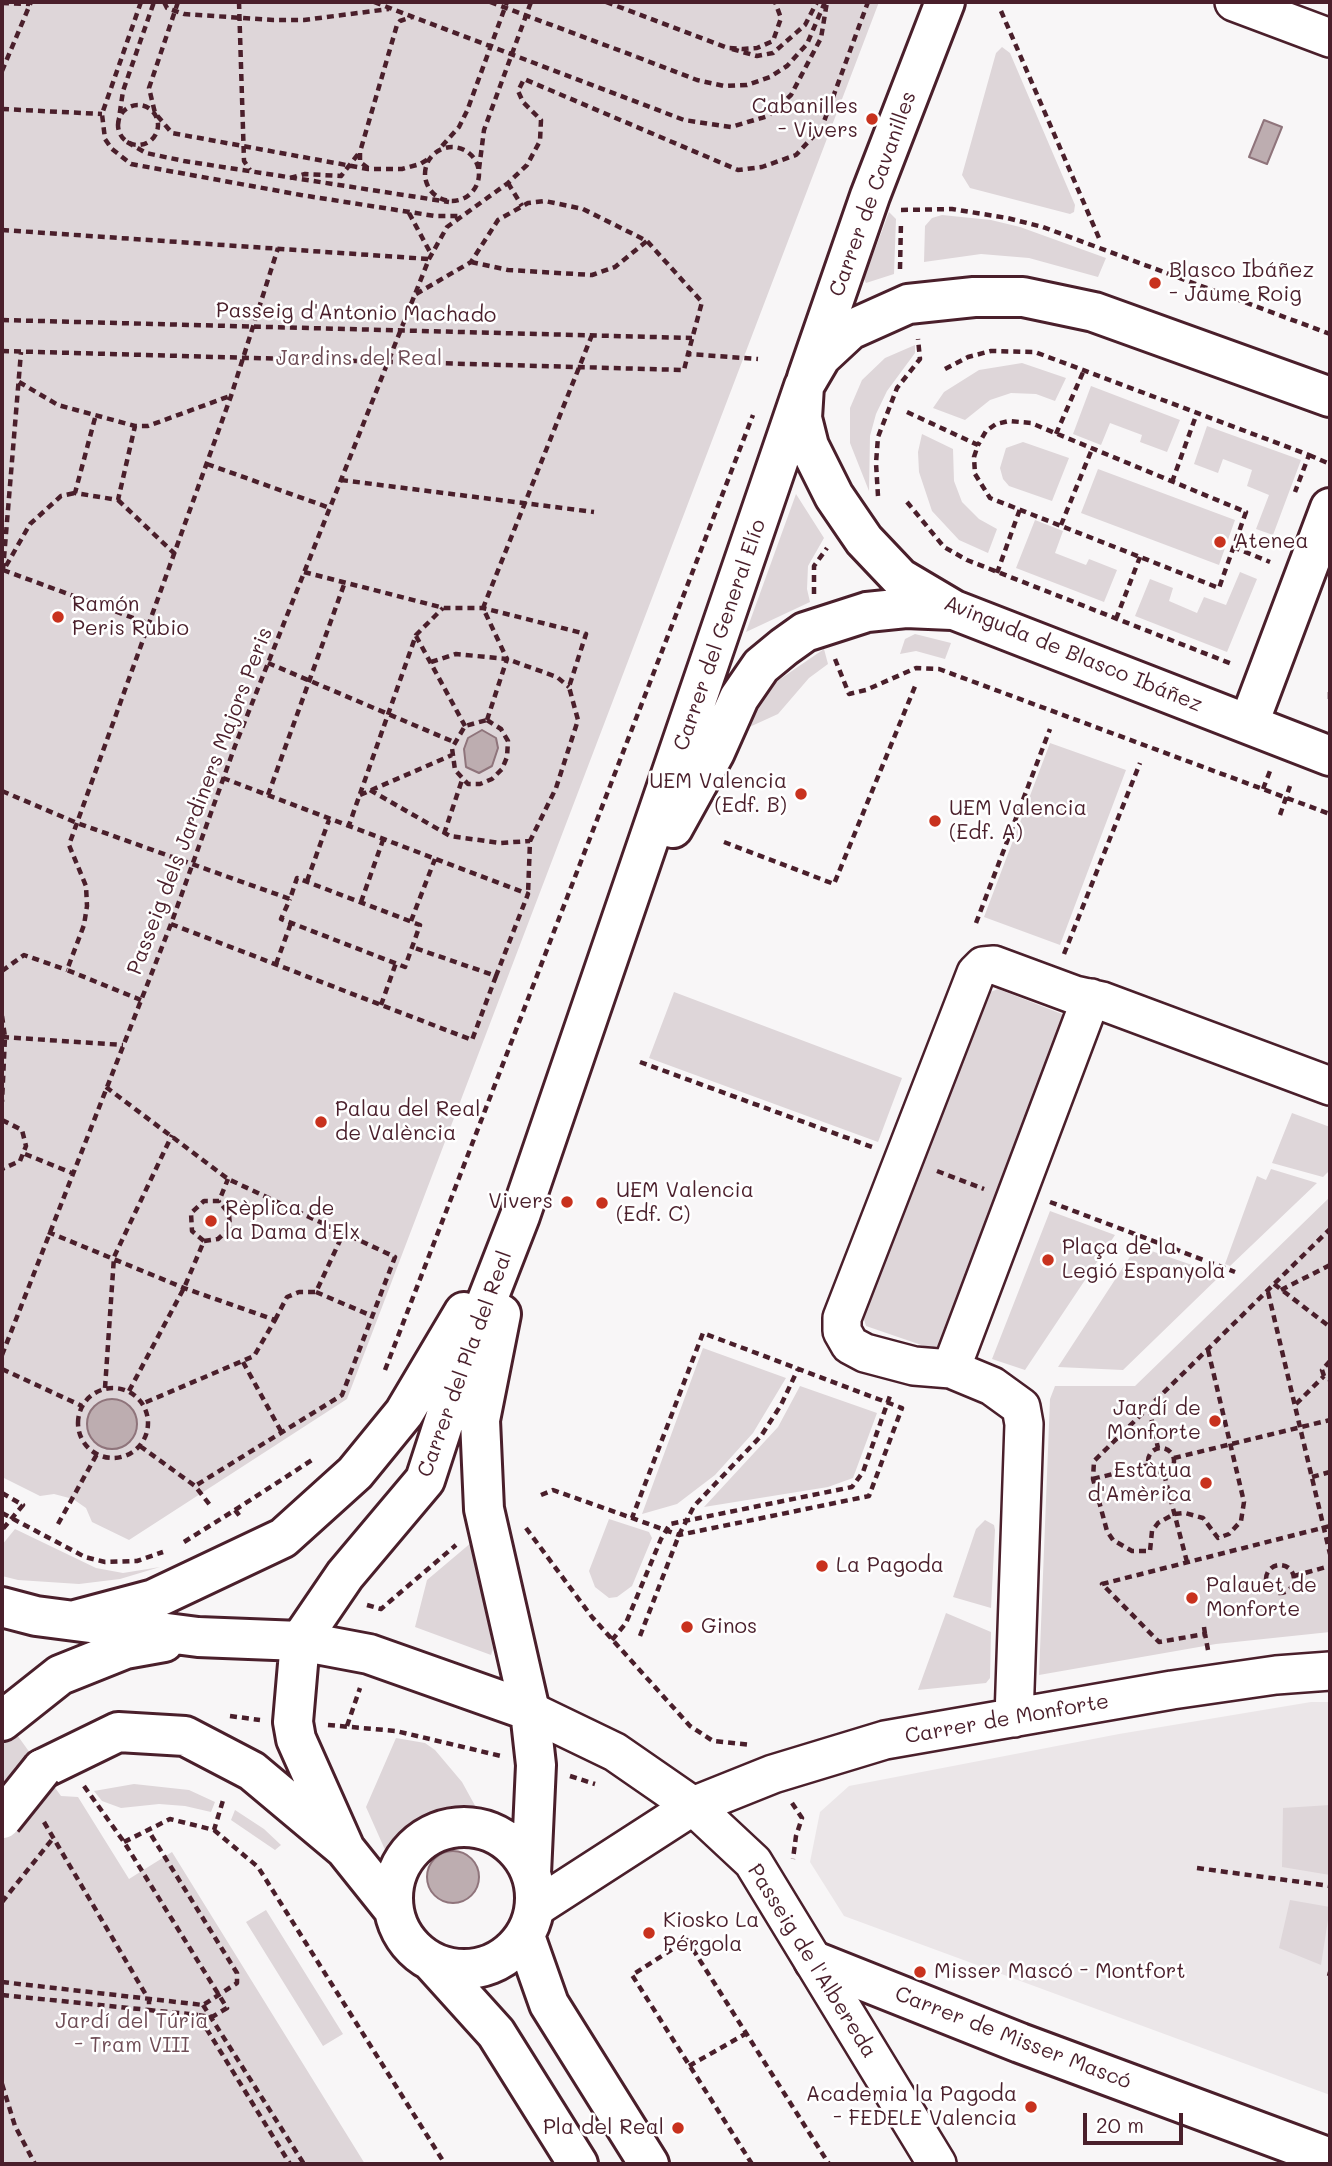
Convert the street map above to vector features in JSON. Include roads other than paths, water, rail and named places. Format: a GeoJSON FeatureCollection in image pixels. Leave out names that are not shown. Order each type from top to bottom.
{"type":"FeatureCollection","features":[{"type":"Feature","properties":{"kind":"main road","name":"Carrer de Cavanilles"},"geometry":{"type":"LineString","coordinates":[[804,386],[873,187],[945,2]]}},
{"type":"Feature","properties":{"kind":"main road","name":"Avinguda de Blasco Ibáñez"},"geometry":{"type":"LineString","coordinates":[[1330,397],[1094,312],[1023,297],[923,301],[877,316],[850,330],[821,357],[804,386],[802,418],[809,446],[820,472],[853,526],[900,578],[954,610],[1330,756]]}},
{"type":"Feature","properties":{"kind":"main road","name":"Carrer del General Elío"},"geometry":{"type":"LineString","coordinates":[[520,1216],[804,386]]}},
{"type":"Feature","properties":{"kind":"main road"},"geometry":{"type":"LineString","coordinates":[[1249,723],[1330,509]]}},
{"type":"Feature","properties":{"kind":"main road","name":"Carrer del General Elío"},"geometry":{"type":"LineString","coordinates":[[622,923],[715,752],[739,698],[761,666],[805,632],[838,620],[880,610],[954,610]]}},
{"type":"Feature","properties":{"kind":"main road","name":"Carrer del Pla del Real"},"geometry":{"type":"LineString","coordinates":[[520,1216],[480,1420],[484,1510],[530,1711],[536,1765],[530,1906]]}},
{"type":"Feature","properties":{"kind":"main road","name":"Carrer del Pla del Real"},"geometry":{"type":"LineString","coordinates":[[75,1620],[154,1599],[264,1549],[283,1538],[345,1482],[404,1413],[520,1216]]}},
{"type":"Feature","properties":{"kind":"main road","name":"Carrer del Pla del Real"},"geometry":{"type":"LineString","coordinates":[[345,1849],[296,1739],[293,1722],[300,1641],[345,1576],[425,1480],[466,1357],[520,1216]]}},
{"type":"Feature","properties":{"kind":"main road"},"geometry":{"type":"LineString","coordinates":[[2,1607],[36,1616],[198,1637],[300,1641],[384,1658],[530,1711]]}},
{"type":"Feature","properties":{"kind":"main road"},"geometry":{"type":"LineString","coordinates":[[3,1719],[60,1675],[125,1648],[198,1637]]}},
{"type":"Feature","properties":{"kind":"main road","name":"Carrer del Pla del Real"},"geometry":{"type":"LineString","coordinates":[[2,1819],[42,1769],[118,1731],[185,1736],[252,1771],[345,1849],[394,1909]]}},
{"type":"Feature","properties":{"kind":"main road"},"geometry":{"type":"LineString","coordinates":[[578,2164],[496,2033],[430,1961],[413,1948],[400,1930],[394,1909],[394,1888],[400,1868],[411,1851],[427,1838],[446,1829],[467,1827],[497,1836],[521,1856],[548,2004],[649,2164]]}},
{"type":"Feature","properties":{"kind":"main road"},"geometry":{"type":"LineString","coordinates":[[430,1961],[456,1969],[482,1967],[507,1955],[530,1906]]}},
{"type":"Feature","properties":{"kind":"main road","name":"Carrer de Misser Mascó"},"geometry":{"type":"LineString","coordinates":[[814,1961],[1020,2043],[1330,2158]]}},
{"type":"Feature","properties":{"kind":"street"},"geometry":{"type":"LineString","coordinates":[[1234,2],[1330,38]]}},
{"type":"Feature","properties":{"kind":"street"},"geometry":{"type":"LineString","coordinates":[[1014,1718],[1024,1424],[1021,1407],[992,1386],[951,1369],[893,1362],[864,1353],[850,1345],[842,1331],[842,1318],[976,973],[983,966],[994,965],[1330,1086]]}},
{"type":"Feature","properties":{"kind":"street"},"geometry":{"type":"LineString","coordinates":[[951,1369],[1031,1201],[1091,998]]}},
{"type":"Feature","properties":{"kind":"street","name":"Carrer de Monforte"},"geometry":{"type":"LineString","coordinates":[[693,1806],[773,1774],[884,1740],[1276,1675],[1330,1671]]}},
{"type":"Feature","properties":{"kind":"street"},"geometry":{"type":"LineString","coordinates":[[530,1711],[615,1752],[693,1806],[530,1906]]}},
{"type":"Feature","properties":{"kind":"street","name":"Passeig de l'Albereda"},"geometry":{"type":"LineString","coordinates":[[693,1806],[753,1862],[937,2164]]}},
{"type":"Feature","properties":{"kind":"place","name":"Cabanilles - Vivers"},"geometry":{"type":"Point","coordinates":[872,119]}},
{"type":"Feature","properties":{"kind":"place","name":"Blasco Ibáñez - Jaume Roig"},"geometry":{"type":"Point","coordinates":[1155,283]}},
{"type":"Feature","properties":{"kind":"place","name":"Atenea"},"geometry":{"type":"Point","coordinates":[1220,542]}},
{"type":"Feature","properties":{"kind":"place","name":"Ramón Peris Rubio"},"geometry":{"type":"Point","coordinates":[58,617]}},
{"type":"Feature","properties":{"kind":"place","name":"UEM Valencia (Edf. B)"},"geometry":{"type":"Point","coordinates":[801,794]}},
{"type":"Feature","properties":{"kind":"place","name":"UEM Valencia (Edf. A)"},"geometry":{"type":"Point","coordinates":[935,821]}},
{"type":"Feature","properties":{"kind":"place","name":"Palau del Real de València"},"geometry":{"type":"Point","coordinates":[321,1122]}},
{"type":"Feature","properties":{"kind":"place","name":"Vivers"},"geometry":{"type":"Point","coordinates":[567,1202]}},
{"type":"Feature","properties":{"kind":"place","name":"UEM Valencia (Edf. C)"},"geometry":{"type":"Point","coordinates":[602,1203]}},
{"type":"Feature","properties":{"kind":"place","name":"Rèplica de la Dama d'Elx"},"geometry":{"type":"Point","coordinates":[211,1221]}},
{"type":"Feature","properties":{"kind":"place","name":"Plaça de la Legió Espanyola"},"geometry":{"type":"Point","coordinates":[1048,1260]}},
{"type":"Feature","properties":{"kind":"place","name":"Jardí de Monforte"},"geometry":{"type":"Point","coordinates":[1215,1421]}},
{"type":"Feature","properties":{"kind":"place","name":"Estàtua d'Amèrica"},"geometry":{"type":"Point","coordinates":[1206,1483]}},
{"type":"Feature","properties":{"kind":"place","name":"La Pagoda"},"geometry":{"type":"Point","coordinates":[822,1566]}},
{"type":"Feature","properties":{"kind":"place","name":"Palauet de Monforte"},"geometry":{"type":"Point","coordinates":[1192,1598]}},
{"type":"Feature","properties":{"kind":"place","name":"Ginos"},"geometry":{"type":"Point","coordinates":[687,1627]}},
{"type":"Feature","properties":{"kind":"place","name":"Kiosko La Pérgola"},"geometry":{"type":"Point","coordinates":[649,1933]}},
{"type":"Feature","properties":{"kind":"place","name":"Misser Mascó - Montfort"},"geometry":{"type":"Point","coordinates":[920,1972]}},
{"type":"Feature","properties":{"kind":"place","name":"Academia la Pagoda - FEDELE Valencia"},"geometry":{"type":"Point","coordinates":[1031,2107]}},
{"type":"Feature","properties":{"kind":"place","name":"Pla del Real"},"geometry":{"type":"Point","coordinates":[678,2128]}},
{"type":"Feature","properties":{"kind":"park label","name":"Jardins del Real"},"geometry":{"type":"Point","coordinates":[359,359]}},
{"type":"Feature","properties":{"kind":"park label","name":"Jardí del Túria - Tram VIII"},"geometry":{"type":"Point","coordinates":[132,2034]}}]}
